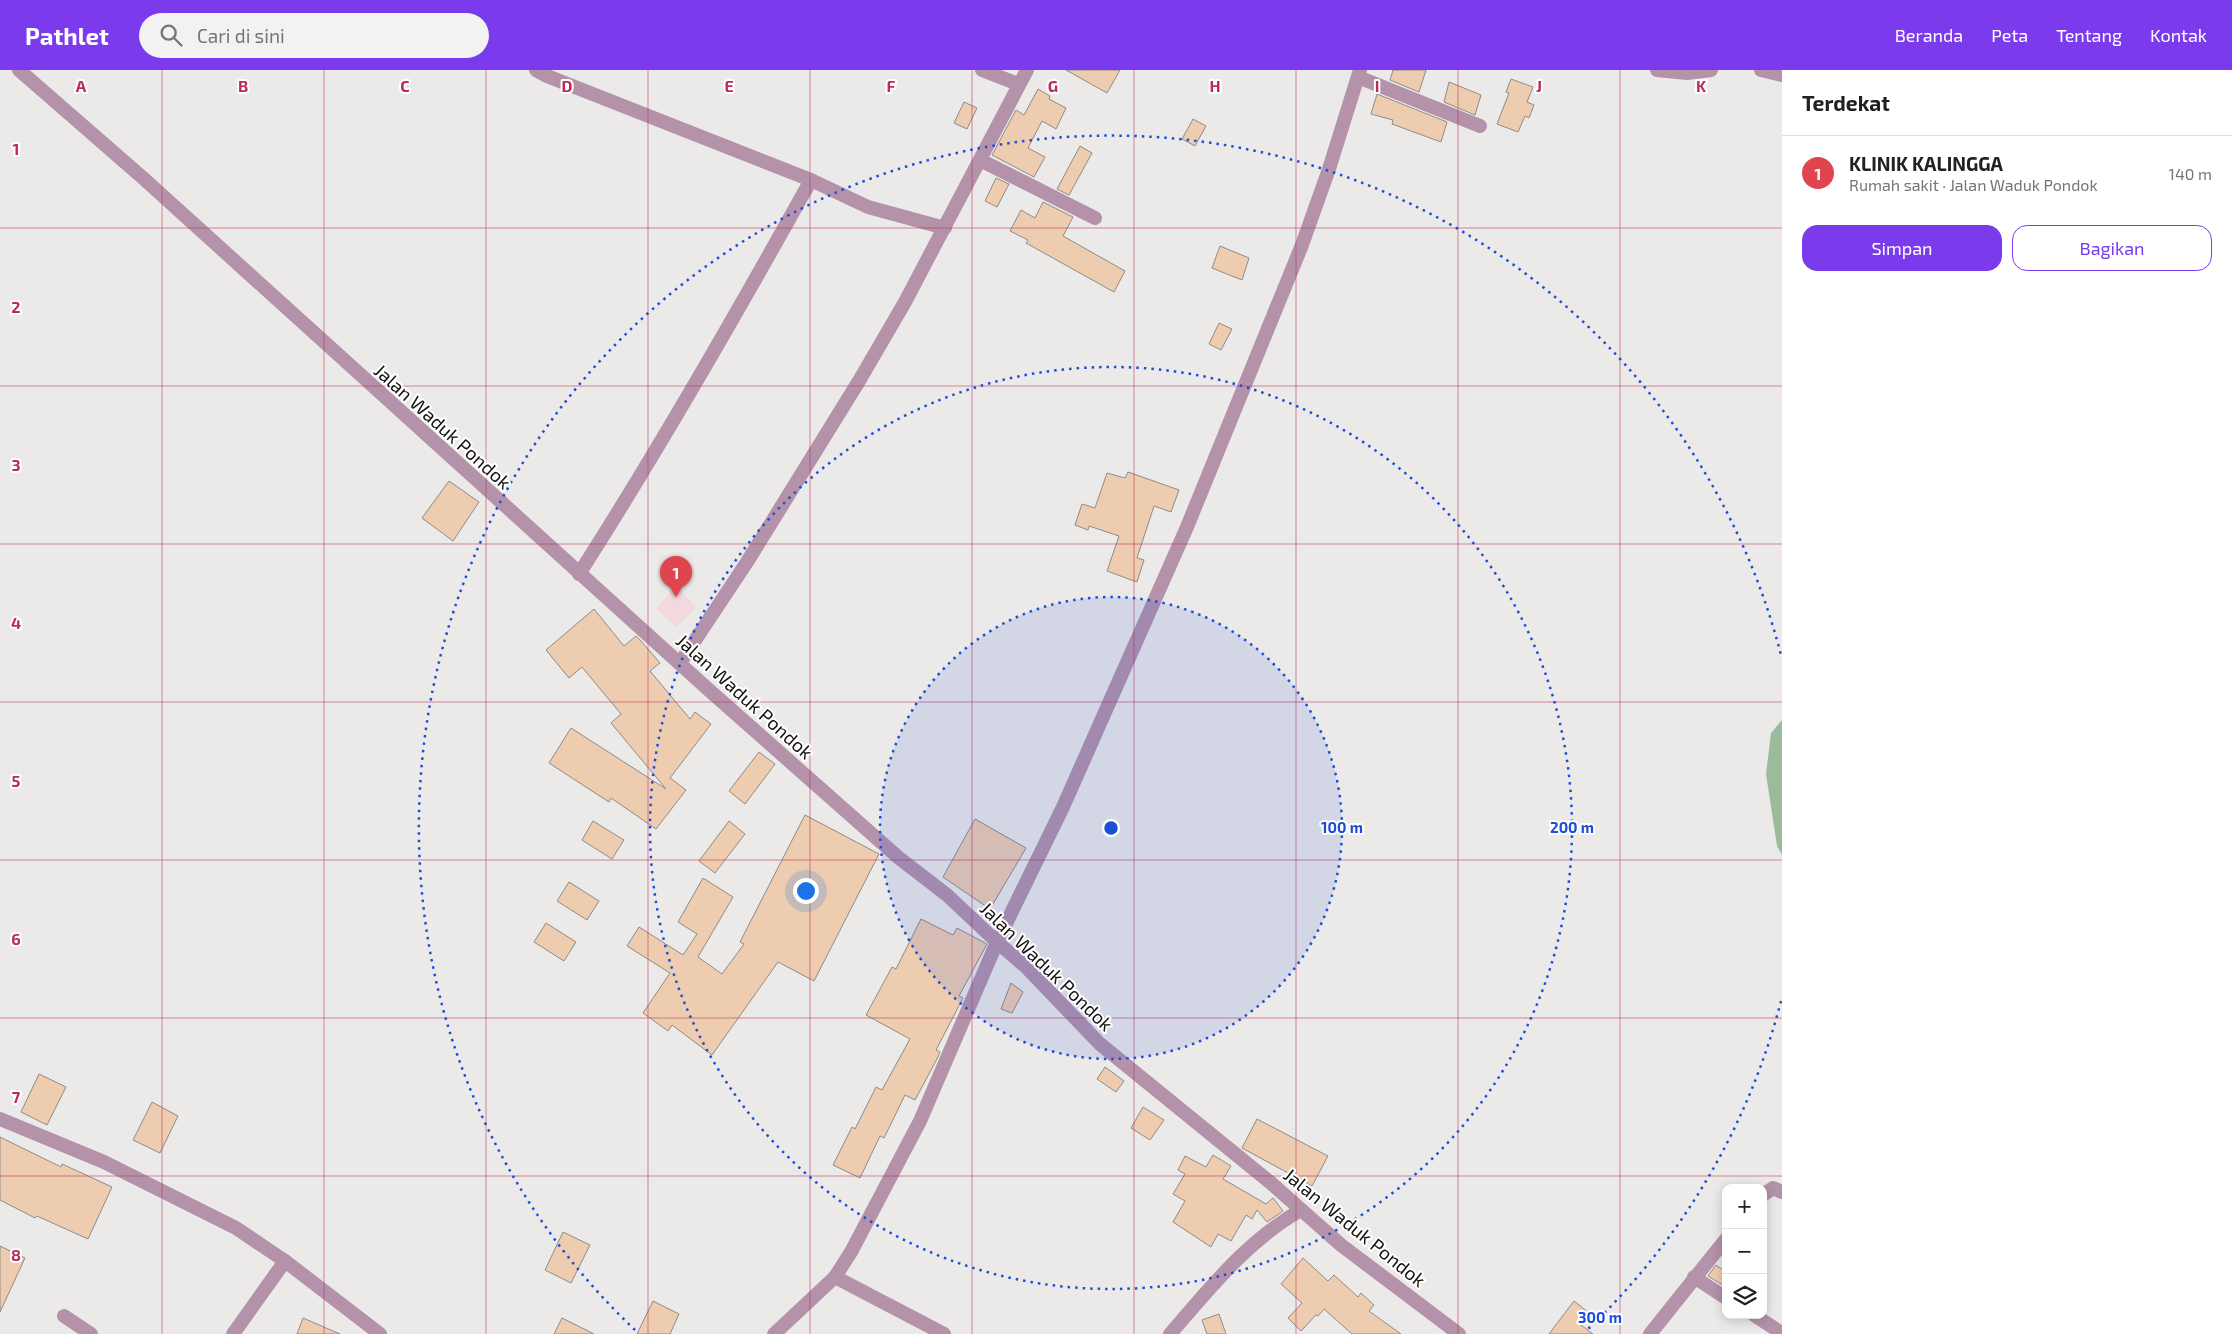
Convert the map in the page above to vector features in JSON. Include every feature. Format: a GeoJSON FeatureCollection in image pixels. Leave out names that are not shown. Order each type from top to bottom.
{"type":"FeatureCollection","features":[{"type":"Feature","properties":{"kind":"street","name":"Jalan Waduk Pondok"},"geometry":{"type":"LineString","coordinates":[[19,70],[143,178],[578,574],[877,839],[946,895],[1025,966],[1100,1044],[1341,1245],[1454,1333]]}},
{"type":"Feature","properties":{"kind":"street"},"geometry":{"type":"LineString","coordinates":[[536,70],[811,180],[868,207],[945,228]]}},
{"type":"Feature","properties":{"kind":"street"},"geometry":{"type":"LineString","coordinates":[[982,70],[1018,84]]}},
{"type":"Feature","properties":{"kind":"street"},"geometry":{"type":"LineString","coordinates":[[680,663],[747,562],[859,382],[945,228],[1018,84],[1027,70]]}},
{"type":"Feature","properties":{"kind":"street"},"geometry":{"type":"LineString","coordinates":[[1657,70],[1687,73],[1711,70]]}},
{"type":"Feature","properties":{"kind":"street"},"geometry":{"type":"LineString","coordinates":[[1761,70],[1782,75]]}},
{"type":"Feature","properties":{"kind":"street"},"geometry":{"type":"LineString","coordinates":[[774,1334],[835,1277],[852,1252],[920,1121],[997,942],[1063,807],[1187,527],[1302,245],[1329,169],[1359,74],[1480,126]]}},
{"type":"Feature","properties":{"kind":"street"},"geometry":{"type":"LineString","coordinates":[[980,160],[1095,218]]}},
{"type":"Feature","properties":{"kind":"street"},"geometry":{"type":"LineString","coordinates":[[578,574],[634,488],[762,269],[811,180]]}},
{"type":"Feature","properties":{"kind":"street"},"geometry":{"type":"LineString","coordinates":[[0,1119],[104,1162],[236,1228],[285,1261],[380,1334]]}},
{"type":"Feature","properties":{"kind":"street"},"geometry":{"type":"LineString","coordinates":[[1767,1192],[1773,1188],[1782,1192]]}},
{"type":"Feature","properties":{"kind":"street"},"geometry":{"type":"LineString","coordinates":[[1170,1334],[1247,1248],[1278,1223],[1301,1210]]}},
{"type":"Feature","properties":{"kind":"street"},"geometry":{"type":"LineString","coordinates":[[1650,1334],[1722,1244]]}},
{"type":"Feature","properties":{"kind":"street"},"geometry":{"type":"LineString","coordinates":[[233,1334],[285,1261]]}},
{"type":"Feature","properties":{"kind":"street"},"geometry":{"type":"LineString","coordinates":[[835,1277],[944,1334]]}},
{"type":"Feature","properties":{"kind":"street"},"geometry":{"type":"LineString","coordinates":[[1694,1277],[1722,1295]]}},
{"type":"Feature","properties":{"kind":"street"},"geometry":{"type":"LineString","coordinates":[[64,1316],[92,1334]]}},
{"type":"Feature","properties":{"kind":"street"},"geometry":{"type":"LineString","coordinates":[[1760,1319],[1777,1330]]}},
{"type":"Feature","properties":{"kind":"shaded area"},"geometry":{"type":"Polygon","coordinates":[[[676,586],[696,607],[677,627],[656,609],[676,586]]]}},
{"type":"Feature","properties":{"kind":"green space"},"geometry":{"type":"Polygon","coordinates":[[[1782,720],[1782,855],[1777,846],[1766,774],[1771,733],[1782,720]]]}},
{"type":"Feature","properties":{"kind":"building"},"geometry":{"type":"Polygon","coordinates":[[[1066,70],[1120,70],[1107,93],[1066,70]]]}},
{"type":"Feature","properties":{"kind":"building"},"geometry":{"type":"Polygon","coordinates":[[[1393,70],[1426,70],[1419,92],[1390,80],[1393,70]]]}},
{"type":"Feature","properties":{"kind":"building"},"geometry":{"type":"Polygon","coordinates":[[[1511,79],[1533,87],[1527,102],[1534,105],[1529,118],[1525,116],[1518,132],[1497,124],[1509,93],[1506,92],[1511,79]]]}},
{"type":"Feature","properties":{"kind":"building"},"geometry":{"type":"Polygon","coordinates":[[[1449,82],[1481,95],[1475,115],[1444,102],[1449,82]]]}},
{"type":"Feature","properties":{"kind":"building"},"geometry":{"type":"Polygon","coordinates":[[[1038,89],[1050,96],[1049,99],[1066,108],[1056,129],[1042,121],[1028,148],[1045,157],[1034,177],[992,155],[1016,110],[1024,115],[1038,89]]]}},
{"type":"Feature","properties":{"kind":"building"},"geometry":{"type":"Polygon","coordinates":[[[1377,94],[1447,122],[1441,142],[1392,124],[1393,120],[1371,114],[1377,94]]]}},
{"type":"Feature","properties":{"kind":"building"},"geometry":{"type":"Polygon","coordinates":[[[964,102],[977,108],[967,129],[954,123],[964,102]]]}},
{"type":"Feature","properties":{"kind":"building"},"geometry":{"type":"Polygon","coordinates":[[[1193,119],[1206,126],[1195,146],[1182,139],[1193,119]]]}},
{"type":"Feature","properties":{"kind":"building"},"geometry":{"type":"Polygon","coordinates":[[[1080,146],[1092,153],[1069,195],[1057,189],[1080,146]]]}},
{"type":"Feature","properties":{"kind":"building"},"geometry":{"type":"Polygon","coordinates":[[[996,178],[1009,184],[997,207],[985,201],[996,178]]]}},
{"type":"Feature","properties":{"kind":"building"},"geometry":{"type":"Polygon","coordinates":[[[1043,202],[1073,217],[1063,236],[1125,271],[1114,292],[1026,243],[1028,240],[1010,231],[1021,210],[1035,218],[1043,202]]]}},
{"type":"Feature","properties":{"kind":"building"},"geometry":{"type":"Polygon","coordinates":[[[1220,246],[1249,258],[1242,280],[1212,268],[1220,246]]]}},
{"type":"Feature","properties":{"kind":"building"},"geometry":{"type":"Polygon","coordinates":[[[1219,323],[1232,329],[1221,350],[1209,344],[1219,323]]]}},
{"type":"Feature","properties":{"kind":"building"},"geometry":{"type":"Polygon","coordinates":[[[1128,472],[1179,490],[1171,512],[1154,506],[1137,558],[1144,560],[1137,582],[1107,571],[1119,536],[1089,526],[1088,530],[1075,525],[1082,504],[1095,508],[1107,473],[1125,478],[1128,472]]]}},
{"type":"Feature","properties":{"kind":"building"},"geometry":{"type":"Polygon","coordinates":[[[449,481],[479,502],[453,541],[422,518],[449,481]]]}},
{"type":"Feature","properties":{"kind":"building"},"geometry":{"type":"Polygon","coordinates":[[[594,609],[624,646],[636,636],[641,641],[660,663],[650,671],[690,719],[695,712],[711,724],[670,778],[686,790],[656,829],[611,798],[609,802],[549,763],[571,728],[666,789],[611,723],[621,714],[582,667],[569,678],[546,650],[594,609]]]}},
{"type":"Feature","properties":{"kind":"building"},"geometry":{"type":"Polygon","coordinates":[[[759,752],[775,764],[745,804],[729,791],[759,752]]]}},
{"type":"Feature","properties":{"kind":"building"},"geometry":{"type":"Polygon","coordinates":[[[805,815],[879,854],[814,981],[778,962],[712,1055],[672,1025],[668,1031],[643,1013],[670,973],[627,946],[639,927],[683,955],[697,934],[678,922],[703,878],[733,897],[698,957],[722,974],[744,944],[740,942],[805,815]]]}},
{"type":"Feature","properties":{"kind":"building"},"geometry":{"type":"Polygon","coordinates":[[[975,819],[1026,848],[990,909],[943,877],[975,819]]]}},
{"type":"Feature","properties":{"kind":"building"},"geometry":{"type":"Polygon","coordinates":[[[593,821],[624,840],[612,859],[582,840],[593,821]]]}},
{"type":"Feature","properties":{"kind":"building"},"geometry":{"type":"Polygon","coordinates":[[[729,821],[745,834],[715,873],[699,861],[729,821]]]}},
{"type":"Feature","properties":{"kind":"building"},"geometry":{"type":"Polygon","coordinates":[[[569,882],[599,901],[587,920],[557,901],[569,882]]]}},
{"type":"Feature","properties":{"kind":"building"},"geometry":{"type":"Polygon","coordinates":[[[921,919],[953,935],[957,928],[987,944],[959,996],[963,998],[936,1050],[940,1052],[937,1059],[915,1100],[905,1095],[884,1138],[880,1136],[860,1178],[833,1165],[852,1127],[855,1129],[876,1087],[882,1090],[910,1039],[866,1015],[892,967],[896,969],[921,919]]]}},
{"type":"Feature","properties":{"kind":"building"},"geometry":{"type":"Polygon","coordinates":[[[546,923],[576,942],[564,961],[534,942],[546,923]]]}},
{"type":"Feature","properties":{"kind":"building"},"geometry":{"type":"Polygon","coordinates":[[[1011,983],[1023,992],[1012,1013],[1001,1009],[1011,983]]]}},
{"type":"Feature","properties":{"kind":"building"},"geometry":{"type":"Polygon","coordinates":[[[1105,1067],[1124,1081],[1116,1092],[1097,1079],[1105,1067]]]}},
{"type":"Feature","properties":{"kind":"building"},"geometry":{"type":"Polygon","coordinates":[[[39,1074],[66,1087],[47,1125],[21,1112],[39,1074]]]}},
{"type":"Feature","properties":{"kind":"building"},"geometry":{"type":"Polygon","coordinates":[[[152,1102],[178,1116],[160,1153],[133,1140],[152,1102]]]}},
{"type":"Feature","properties":{"kind":"building"},"geometry":{"type":"Polygon","coordinates":[[[1143,1107],[1164,1120],[1150,1140],[1131,1128],[1143,1107]]]}},
{"type":"Feature","properties":{"kind":"building"},"geometry":{"type":"Polygon","coordinates":[[[1257,1119],[1328,1156],[1312,1186],[1242,1148],[1257,1119]]]}},
{"type":"Feature","properties":{"kind":"building"},"geometry":{"type":"Polygon","coordinates":[[[0,1137],[61,1167],[62,1164],[112,1187],[88,1239],[37,1216],[35,1218],[0,1200],[0,1137]]]}},
{"type":"Feature","properties":{"kind":"building"},"geometry":{"type":"Polygon","coordinates":[[[1213,1155],[1231,1166],[1223,1179],[1266,1204],[1273,1198],[1283,1211],[1267,1222],[1257,1210],[1252,1219],[1246,1215],[1231,1241],[1218,1234],[1211,1247],[1173,1222],[1185,1201],[1173,1194],[1185,1174],[1178,1170],[1185,1156],[1206,1167],[1213,1155]]]}},
{"type":"Feature","properties":{"kind":"building"},"geometry":{"type":"Polygon","coordinates":[[[563,1232],[590,1245],[571,1283],[545,1270],[563,1232]]]}},
{"type":"Feature","properties":{"kind":"building"},"geometry":{"type":"Polygon","coordinates":[[[0,1246],[25,1258],[0,1312],[0,1246]]]}},
{"type":"Feature","properties":{"kind":"building"},"geometry":{"type":"Polygon","coordinates":[[[1303,1258],[1328,1281],[1334,1275],[1358,1297],[1361,1293],[1374,1305],[1369,1311],[1401,1334],[1352,1334],[1324,1309],[1301,1331],[1288,1318],[1302,1303],[1281,1284],[1303,1258]]]}},
{"type":"Feature","properties":{"kind":"building"},"geometry":{"type":"Polygon","coordinates":[[[1716,1265],[1722,1269],[1722,1285],[1708,1276],[1716,1265]]]}},
{"type":"Feature","properties":{"kind":"building"},"geometry":{"type":"Polygon","coordinates":[[[653,1301],[679,1314],[670,1334],[637,1334],[653,1301]]]}},
{"type":"Feature","properties":{"kind":"building"},"geometry":{"type":"Polygon","coordinates":[[[1574,1301],[1588,1312],[1581,1325],[1593,1334],[1549,1334],[1574,1301]]]}},
{"type":"Feature","properties":{"kind":"building"},"geometry":{"type":"Polygon","coordinates":[[[1219,1314],[1226,1334],[1207,1334],[1202,1320],[1219,1314]]]}},
{"type":"Feature","properties":{"kind":"building"},"geometry":{"type":"Polygon","coordinates":[[[303,1318],[340,1334],[297,1334],[303,1318]]]}},
{"type":"Feature","properties":{"kind":"building"},"geometry":{"type":"Polygon","coordinates":[[[562,1318],[594,1334],[554,1334],[562,1318]]]}},
{"type":"Feature","properties":{"kind":"place","name":"KLINIK KALINGGA"},"geometry":{"type":"Point","coordinates":[676,597]}}]}
